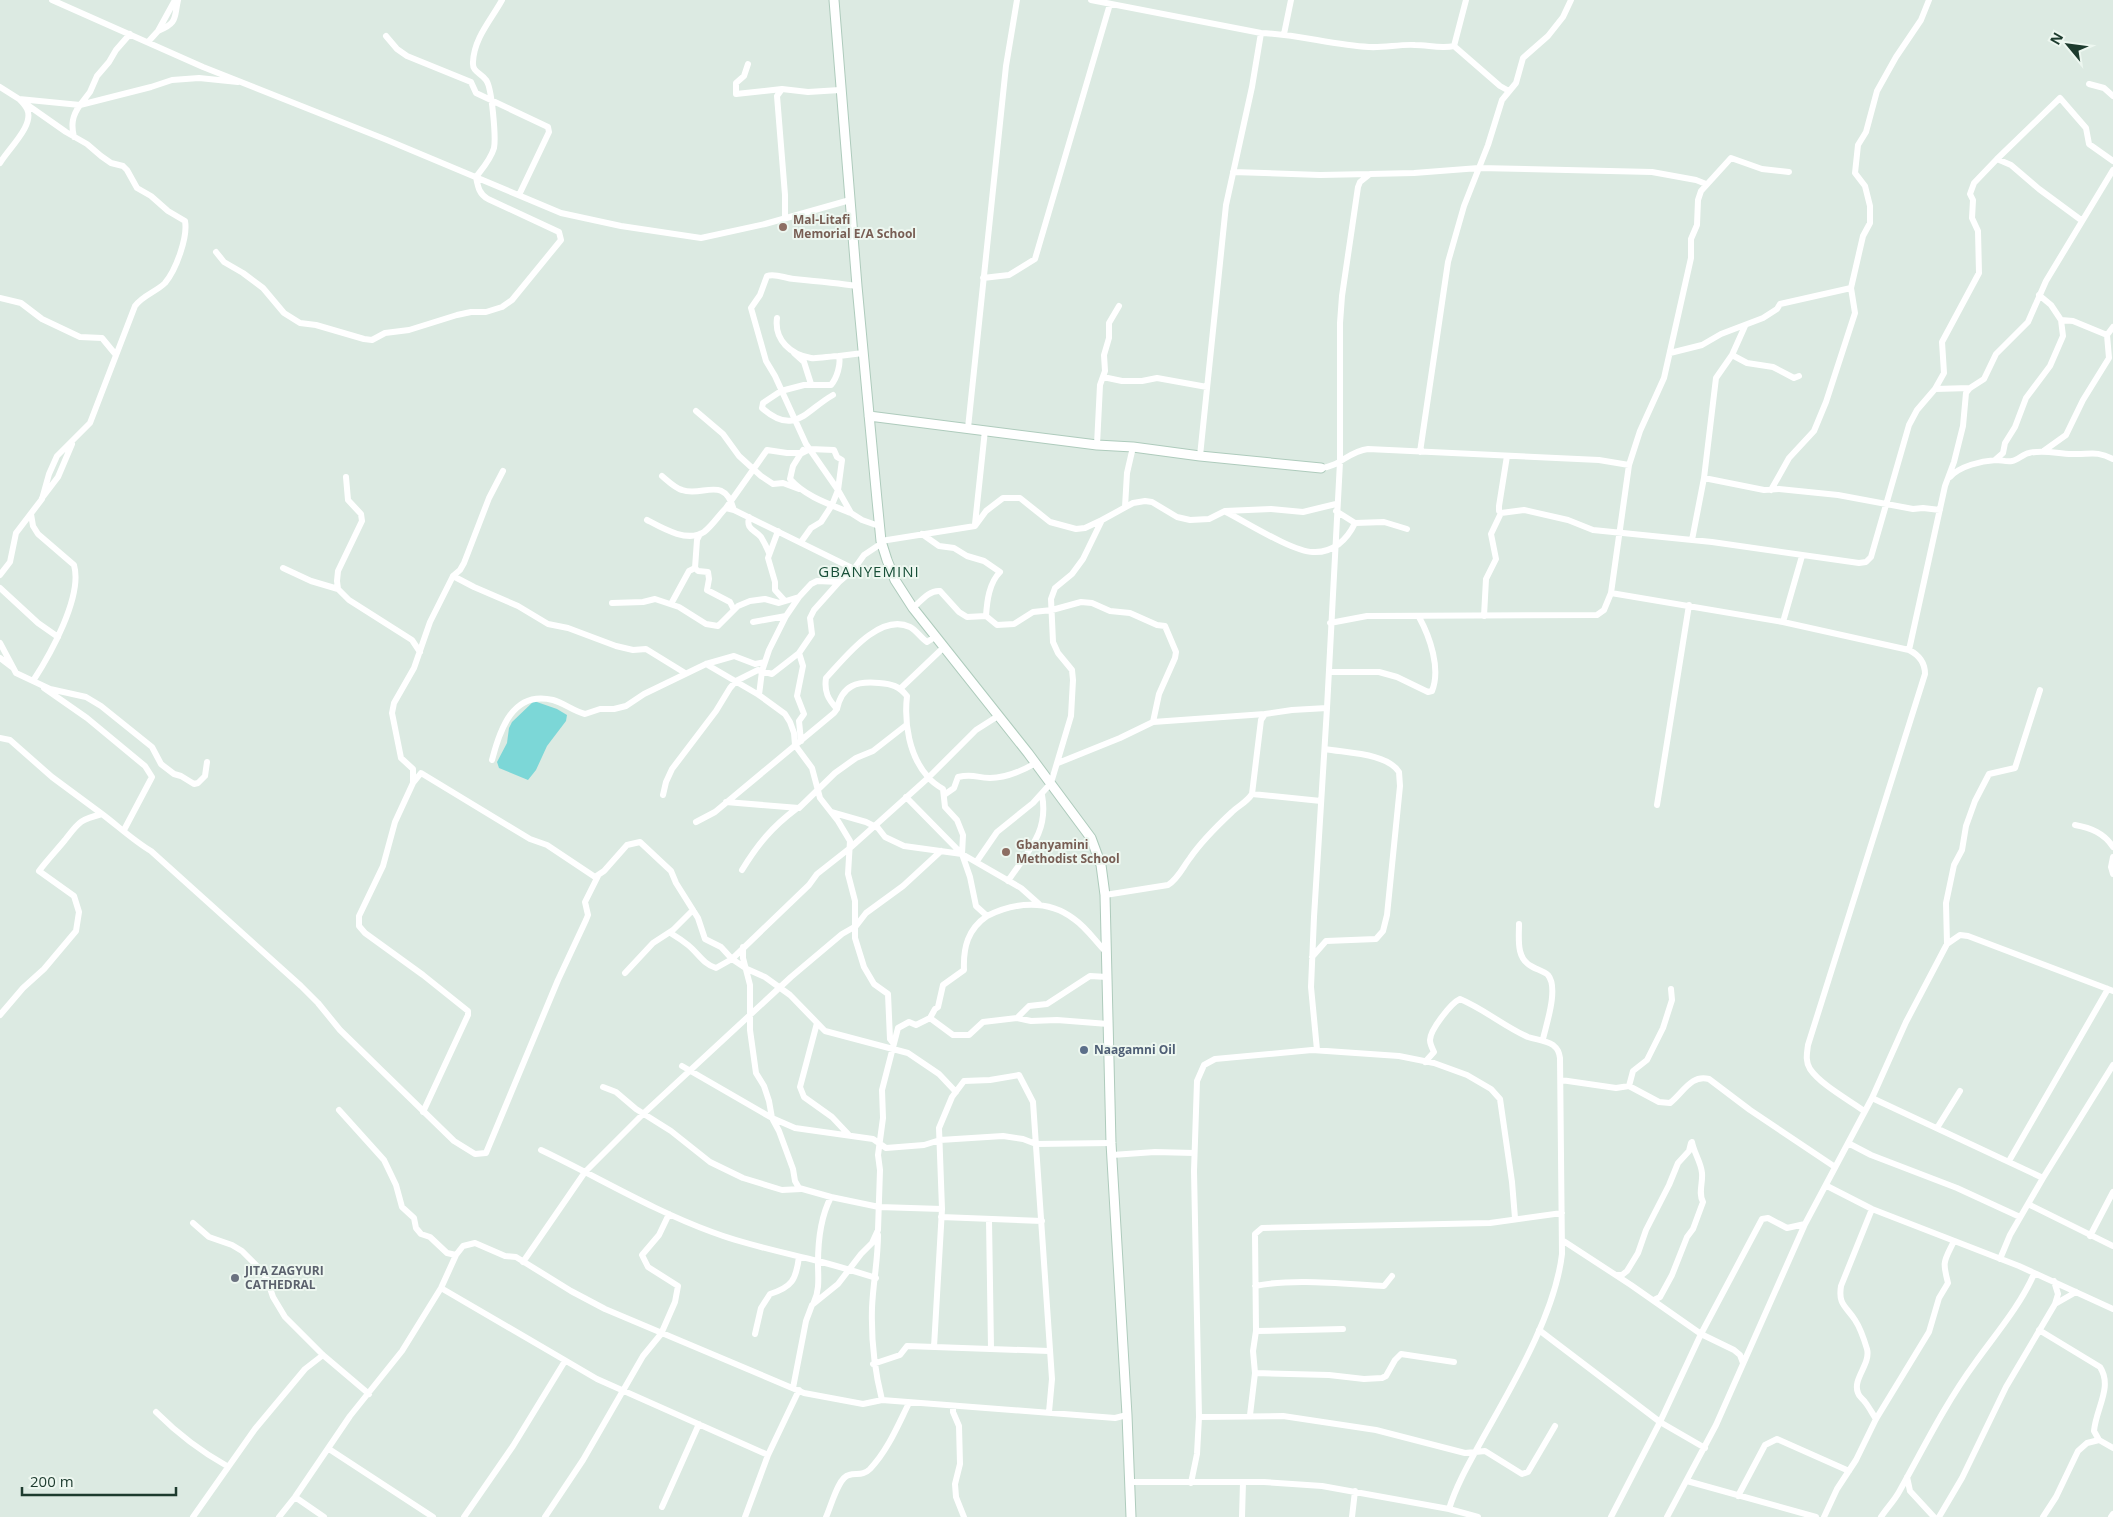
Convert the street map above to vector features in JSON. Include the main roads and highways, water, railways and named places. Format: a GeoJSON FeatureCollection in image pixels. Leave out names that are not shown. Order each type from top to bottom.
{"type":"FeatureCollection","features":[{"type":"Feature","properties":{"kind":"main road"},"geometry":{"type":"LineString","coordinates":[[834,0],[857,286],[882,542],[894,580],[912,608],[1051,783],[1095,846],[1101,865],[1106,895],[1111,1143],[1131,1517]]}},
{"type":"Feature","properties":{"kind":"main road"},"geometry":{"type":"LineString","coordinates":[[870,416],[1200,456],[1321,468]]}},
{"type":"Feature","properties":{"kind":"water"},"geometry":{"type":"Polygon","coordinates":[[[534,701],[557,709],[567,715],[566,721],[547,746],[536,770],[528,780],[499,768],[497,762],[507,743],[509,728],[512,722],[534,701]]]}},
{"type":"Feature","properties":{"kind":"place","name":"Mal-Litafi Memorial E/A School"},"geometry":{"type":"Point","coordinates":[783,227]}},
{"type":"Feature","properties":{"kind":"place","name":"Gbanyamini Methodist School"},"geometry":{"type":"Point","coordinates":[1006,852]}},
{"type":"Feature","properties":{"kind":"place","name":"Naagamni Oil"},"geometry":{"type":"Point","coordinates":[1084,1050]}},
{"type":"Feature","properties":{"kind":"place","name":"JITA ZAGYURI CATHEDRAL"},"geometry":{"type":"Point","coordinates":[235,1278]}},
{"type":"Feature","properties":{"kind":"district","name":"GBANYEMINI"},"geometry":{"type":"Point","coordinates":[869,572]}}]}
